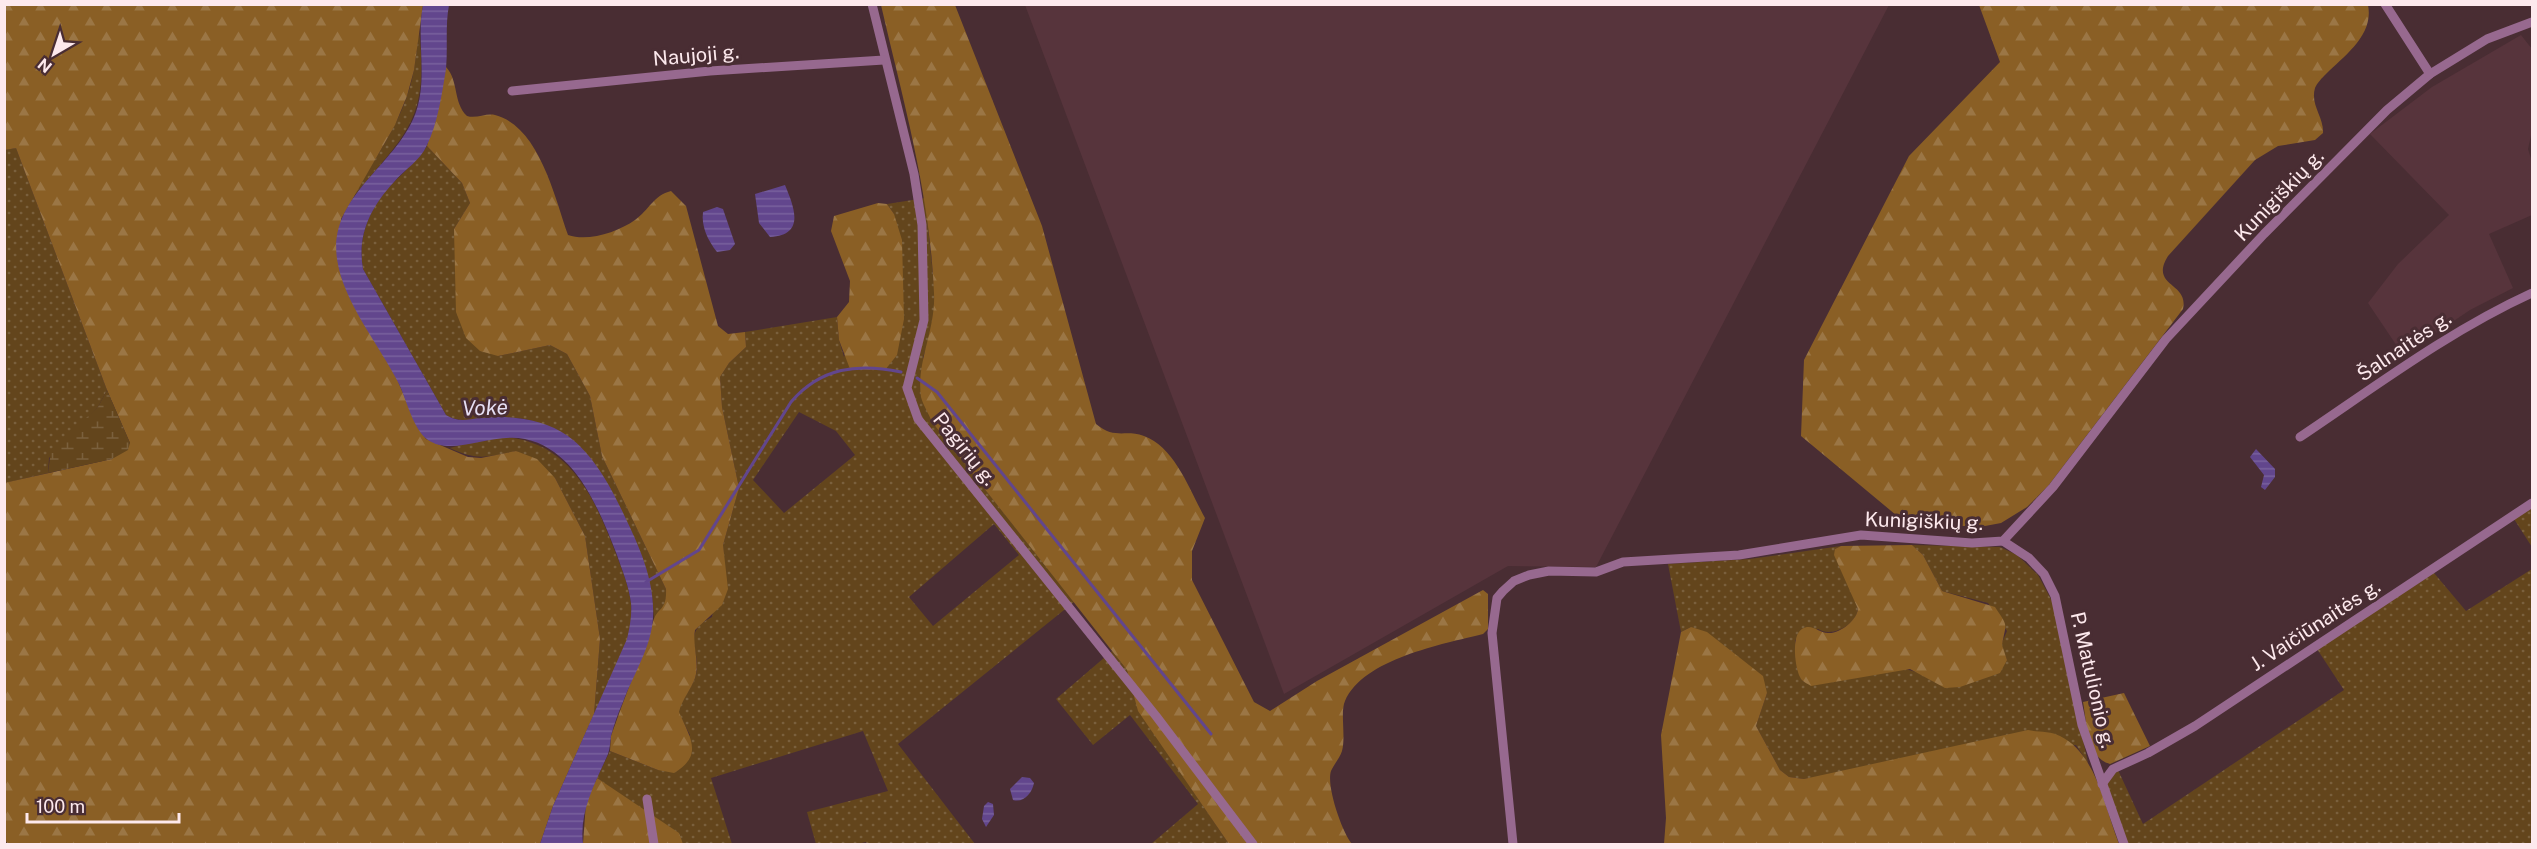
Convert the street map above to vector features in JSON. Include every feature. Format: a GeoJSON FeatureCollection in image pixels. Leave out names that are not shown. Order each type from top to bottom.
{"type":"FeatureCollection","features":[{"type":"Feature","properties":{"kind":"street","name":"Pagirių g."},"geometry":{"type":"LineString","coordinates":[[872,4],[914,174],[922,225],[924,320],[907,388],[910,403],[918,419],[1156,716],[1253,844]]}},
{"type":"Feature","properties":{"kind":"street"},"geometry":{"type":"LineString","coordinates":[[2385,4],[2430,74]]}},
{"type":"Feature","properties":{"kind":"street","name":"Kunigiškių g."},"geometry":{"type":"LineString","coordinates":[[1513,844],[1492,633],[1497,598],[1514,581],[1549,571],[1596,572],[1623,562],[1739,555],[1861,535],[1972,543],[2003,541],[2053,487],[2166,339],[2264,234],[2379,118],[2430,74],[2487,39],[2532,22]]}},
{"type":"Feature","properties":{"kind":"street","name":"Naujoji g."},"geometry":{"type":"LineString","coordinates":[[512,91],[710,71],[884,60]]}},
{"type":"Feature","properties":{"kind":"street","name":"Šalnaitės g."},"geometry":{"type":"LineString","coordinates":[[2300,437],[2456,333],[2493,311],[2532,293]]}},
{"type":"Feature","properties":{"kind":"street","name":"J. Vaičiūnaitės g."},"geometry":{"type":"LineString","coordinates":[[2102,784],[2113,769],[2148,753],[2195,726],[2532,503]]}},
{"type":"Feature","properties":{"kind":"street","name":"P. Matulionio g."},"geometry":{"type":"LineString","coordinates":[[2003,541],[2037,566],[2044,574],[2055,596],[2082,725],[2124,844]]}},
{"type":"Feature","properties":{"kind":"street"},"geometry":{"type":"LineString","coordinates":[[2093,759],[2099,765],[2113,769]]}},
{"type":"Feature","properties":{"kind":"street"},"geometry":{"type":"LineString","coordinates":[[647,799],[654,844]]}},
{"type":"Feature","properties":{"kind":"shaded area"},"geometry":{"type":"Polygon","coordinates":[[[423,5],[449,5],[446,69],[439,108],[424,151],[398,177],[378,202],[367,222],[362,245],[363,269],[446,415],[459,420],[504,417],[537,422],[568,436],[586,453],[608,484],[631,529],[652,591],[653,617],[649,639],[618,715],[608,754],[589,798],[583,820],[583,844],[540,844],[553,806],[627,639],[631,616],[630,597],[603,520],[584,485],[572,469],[543,445],[525,439],[512,438],[449,446],[438,445],[428,440],[414,422],[399,384],[354,307],[337,259],[337,237],[343,217],[353,199],[407,131],[416,112],[422,72],[421,18],[423,5]]]}},
{"type":"Feature","properties":{"kind":"shaded area"},"geometry":{"type":"Polygon","coordinates":[[[1025,5],[1889,5],[1596,567],[1508,566],[1284,694],[1025,5]]]}},
{"type":"Feature","properties":{"kind":"shaded area"},"geometry":{"type":"Polygon","coordinates":[[[2521,35],[2532,49],[2532,131],[2528,149],[2532,162],[2532,215],[2489,234],[2513,288],[2470,310],[2403,355],[2368,303],[2398,264],[2449,215],[2370,134],[2432,87],[2521,35]]]}},
{"type":"Feature","properties":{"kind":"shaded area"},"geometry":{"type":"Polygon","coordinates":[[[785,185],[794,211],[793,225],[789,231],[770,237],[759,223],[755,194],[785,185]]]}},
{"type":"Feature","properties":{"kind":"shaded area"},"geometry":{"type":"Polygon","coordinates":[[[717,207],[723,209],[735,244],[730,250],[717,252],[706,233],[703,212],[717,207]]]}},
{"type":"Feature","properties":{"kind":"shaded area"},"geometry":{"type":"Polygon","coordinates":[[[2256,449],[2275,469],[2275,477],[2265,490],[2261,487],[2264,475],[2250,457],[2256,449]]]}},
{"type":"Feature","properties":{"kind":"shaded area"},"geometry":{"type":"Polygon","coordinates":[[[1022,777],[1030,778],[1034,783],[1033,787],[1024,799],[1013,800],[1010,789],[1022,777]]]}},
{"type":"Feature","properties":{"kind":"shaded area"},"geometry":{"type":"Polygon","coordinates":[[[988,802],[993,804],[994,815],[986,827],[982,819],[984,806],[988,802]]]}},
{"type":"Feature","properties":{"kind":"green space"},"geometry":{"type":"Polygon","coordinates":[[[5,5],[423,5],[414,70],[407,96],[395,125],[341,219],[399,384],[418,428],[426,439],[468,457],[481,458],[516,451],[537,459],[555,478],[585,536],[600,639],[594,714],[553,806],[540,844],[8,844],[4,839],[4,483],[112,459],[130,443],[107,390],[16,148],[5,150],[5,5]]]}},
{"type":"Feature","properties":{"kind":"green space"},"geometry":{"type":"Polygon","coordinates":[[[881,5],[955,5],[1042,226],[1096,424],[1109,432],[1137,434],[1155,442],[1173,460],[1180,471],[1205,518],[1192,551],[1192,580],[1254,702],[1270,711],[1317,681],[1483,590],[1488,594],[1488,629],[1483,634],[1427,649],[1386,664],[1354,686],[1345,701],[1342,751],[1331,771],[1330,778],[1336,809],[1352,844],[1229,844],[1138,711],[1127,670],[932,422],[921,397],[920,384],[934,307],[927,220],[914,148],[881,5]]]}},
{"type":"Feature","properties":{"kind":"green space"},"geometry":{"type":"Polygon","coordinates":[[[1979,5],[2368,5],[2369,16],[2367,26],[2356,44],[2315,88],[2314,100],[2323,133],[2315,140],[2278,146],[2255,160],[2168,256],[2163,266],[2163,274],[2181,294],[2183,309],[2048,486],[2027,507],[2001,523],[1985,526],[1948,526],[1896,515],[1801,436],[1804,360],[1909,156],[2000,62],[1979,5]]]}},
{"type":"Feature","properties":{"kind":"green space"},"geometry":{"type":"Polygon","coordinates":[[[419,31],[421,85],[410,123],[388,156],[354,196],[402,109],[412,80],[419,31]]]}},
{"type":"Feature","properties":{"kind":"green space"},"geometry":{"type":"Polygon","coordinates":[[[446,67],[453,79],[460,105],[467,116],[495,115],[510,122],[523,133],[534,148],[551,184],[568,235],[585,237],[603,235],[620,228],[640,216],[660,196],[671,191],[686,206],[718,326],[728,334],[745,332],[746,347],[729,363],[720,377],[722,407],[739,488],[723,545],[728,589],[722,605],[695,630],[696,672],[679,712],[690,738],[692,753],[689,760],[674,773],[658,770],[610,751],[611,736],[655,617],[665,602],[666,589],[602,456],[590,396],[567,354],[550,345],[498,356],[480,351],[466,338],[456,312],[454,229],[470,203],[462,183],[427,146],[446,67]]]}},
{"type":"Feature","properties":{"kind":"green space"},"geometry":{"type":"Polygon","coordinates":[[[427,146],[462,183],[470,203],[454,229],[498,356],[550,345],[567,354],[590,396],[602,456],[666,589],[664,605],[654,618],[652,595],[569,437],[530,420],[507,418],[461,420],[446,415],[363,269],[362,244],[373,210],[386,190],[427,146]]]}},
{"type":"Feature","properties":{"kind":"green space"},"geometry":{"type":"Polygon","coordinates":[[[16,148],[107,390],[98,407],[49,458],[48,473],[5,483],[4,150],[16,148]]]}},
{"type":"Feature","properties":{"kind":"green space"},"geometry":{"type":"Polygon","coordinates":[[[925,198],[935,295],[933,329],[923,357],[932,422],[1074,602],[898,744],[975,844],[867,844],[866,842],[816,844],[807,812],[888,791],[863,731],[711,778],[732,844],[684,844],[597,778],[610,751],[658,770],[690,735],[678,712],[695,678],[697,669],[694,644],[696,630],[712,617],[724,566],[723,545],[739,488],[722,407],[720,377],[729,363],[746,347],[745,332],[837,317],[839,340],[844,357],[894,214],[887,204],[925,198]],[[799,412],[753,480],[784,513],[855,455],[836,431],[799,412]],[[994,524],[909,597],[933,626],[1019,555],[994,524]]]}},
{"type":"Feature","properties":{"kind":"green space"},"geometry":{"type":"Polygon","coordinates":[[[878,203],[887,204],[894,214],[902,240],[904,319],[897,355],[885,370],[850,369],[839,340],[837,317],[849,302],[850,281],[831,231],[834,216],[878,203]]]}},
{"type":"Feature","properties":{"kind":"green space"},"geometry":{"type":"Polygon","coordinates":[[[107,390],[130,443],[128,450],[112,459],[48,473],[51,450],[98,407],[107,390]]]}},
{"type":"Feature","properties":{"kind":"green space"},"geometry":{"type":"Polygon","coordinates":[[[504,437],[527,441],[547,450],[577,477],[599,513],[625,578],[632,612],[629,633],[626,645],[594,714],[600,639],[585,536],[555,478],[516,451],[483,457],[468,455],[450,448],[485,439],[504,437]]]}},
{"type":"Feature","properties":{"kind":"green space"},"geometry":{"type":"Polygon","coordinates":[[[2532,506],[2532,547],[2514,519],[2532,506]]]}},
{"type":"Feature","properties":{"kind":"green space"},"geometry":{"type":"Polygon","coordinates":[[[1912,545],[2000,547],[2017,555],[2038,575],[2053,603],[2088,763],[2076,745],[1804,779],[1789,777],[1780,770],[1756,726],[1767,693],[1691,627],[1681,632],[1668,564],[1750,559],[1841,546],[1835,549],[1858,609],[1853,620],[1843,628],[1830,632],[1818,629],[1795,640],[1800,676],[1804,682],[1902,668],[1923,674],[1934,682],[2007,660],[2001,645],[2007,631],[1988,603],[1942,591],[1923,555],[1912,545]]]}},
{"type":"Feature","properties":{"kind":"green space"},"geometry":{"type":"Polygon","coordinates":[[[1912,545],[1923,555],[1942,591],[1995,607],[2005,625],[2002,645],[2007,660],[2000,673],[1960,687],[1945,688],[1910,669],[1811,686],[1803,681],[1798,672],[1796,659],[1795,644],[1799,632],[1809,627],[1824,633],[1833,633],[1843,629],[1851,622],[1858,609],[1834,555],[1835,549],[1841,546],[1912,545]]]}},
{"type":"Feature","properties":{"kind":"green space"},"geometry":{"type":"Polygon","coordinates":[[[2532,569],[2532,844],[2127,844],[2107,788],[2108,781],[2118,770],[2143,824],[2344,690],[2317,649],[2434,573],[2466,611],[2532,569]]]}},
{"type":"Feature","properties":{"kind":"green space"},"geometry":{"type":"Polygon","coordinates":[[[1691,627],[1707,632],[1763,676],[1767,693],[1756,726],[1780,770],[1789,777],[1804,779],[2028,730],[2053,733],[2073,744],[2091,769],[2119,844],[1664,844],[1666,818],[1661,735],[1681,632],[1691,627]]]}},
{"type":"Feature","properties":{"kind":"green space"},"geometry":{"type":"Polygon","coordinates":[[[1112,651],[1127,670],[1139,711],[1229,844],[1151,844],[1198,804],[1130,715],[1093,745],[1056,699],[1112,651]]]}},
{"type":"Feature","properties":{"kind":"green space"},"geometry":{"type":"Polygon","coordinates":[[[2124,693],[2150,746],[2110,764],[2102,760],[2092,747],[2083,702],[2124,693]]]}},
{"type":"Feature","properties":{"kind":"green space"},"geometry":{"type":"Polygon","coordinates":[[[597,778],[679,833],[683,844],[583,844],[586,802],[597,778]]]}},
{"type":"Feature","properties":{"kind":"waterway"},"geometry":{"type":"LineString","coordinates":[[646,582],[699,550],[791,402],[803,390],[815,381],[841,370],[870,368],[901,372]]}},
{"type":"Feature","properties":{"kind":"waterway"},"geometry":{"type":"LineString","coordinates":[[917,378],[937,392],[1211,734]]}},
{"type":"Feature","properties":{"kind":"water label","name":"Vokė"},"geometry":{"type":"Point","coordinates":[485,408]}}]}
